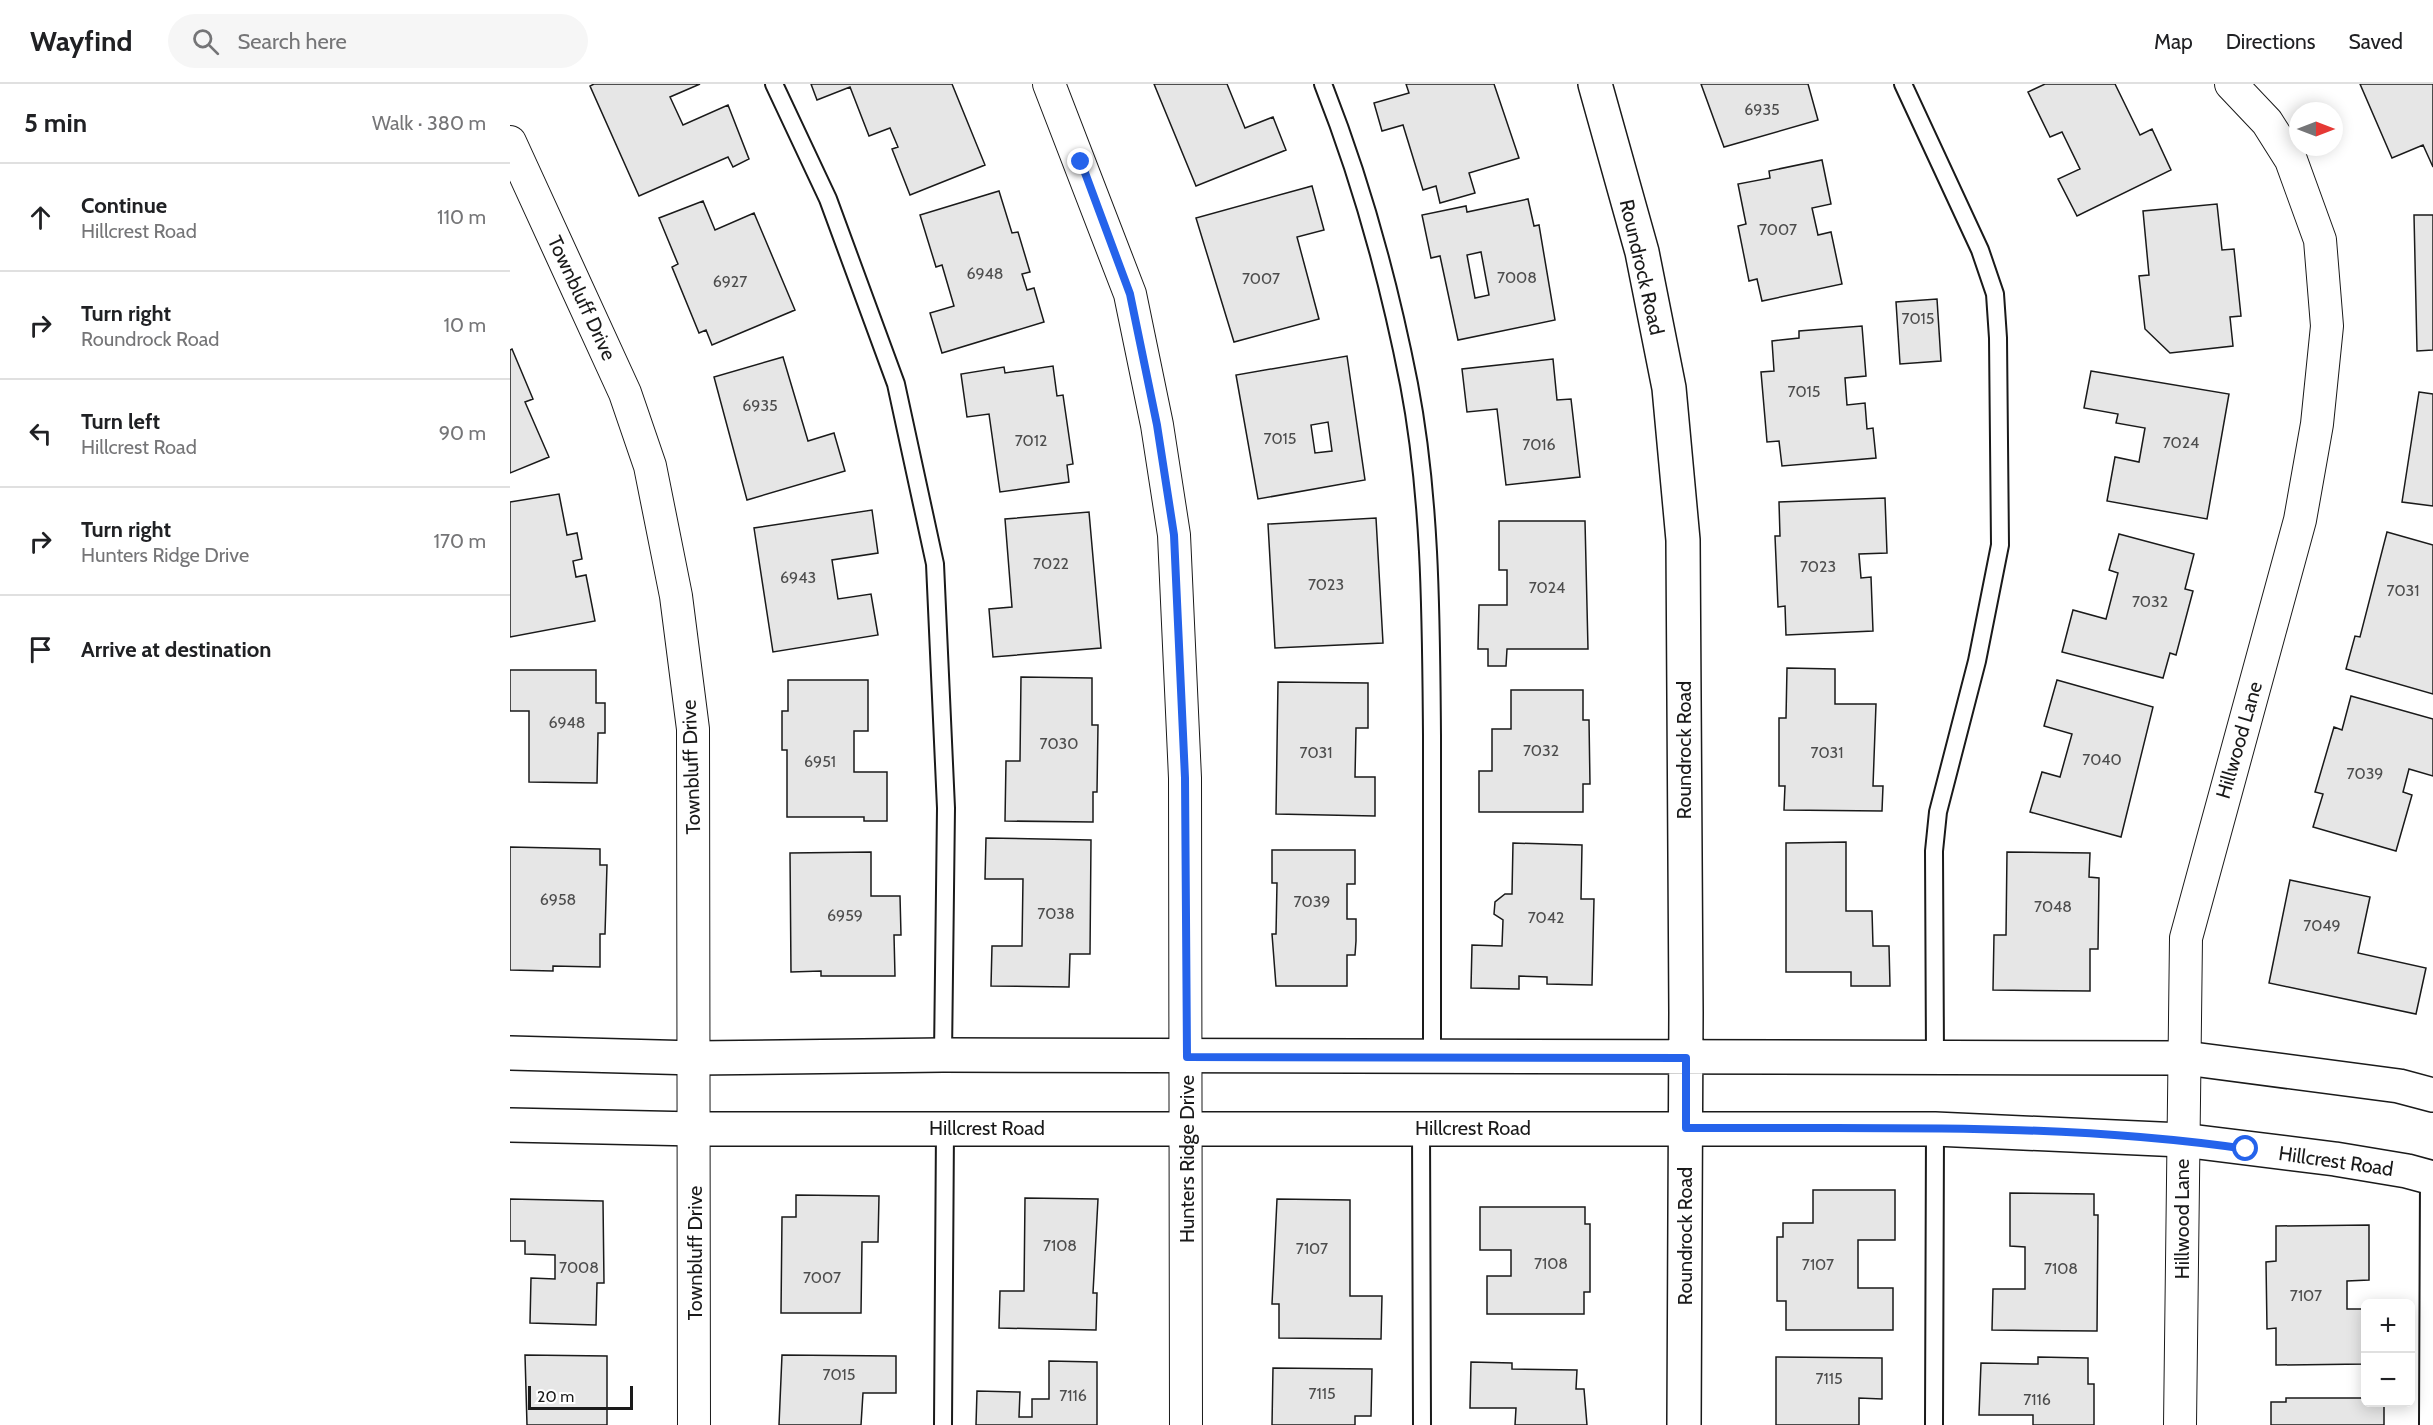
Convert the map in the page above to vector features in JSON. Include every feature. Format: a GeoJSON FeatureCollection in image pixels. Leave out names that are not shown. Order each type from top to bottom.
{"type":"FeatureCollection","features":[{"type":"Feature","properties":{"kind":"main road","name":"Roundrock Road"},"geometry":{"type":"LineString","coordinates":[[1594,84],[1642,252],[1669,388],[1683,540],[1686,1058],[1684,1425]]}},
{"type":"Feature","properties":{"kind":"main road"},"geometry":{"type":"LineString","coordinates":[[510,1053],[696,1058],[943,1055],[1432,1058],[2185,1058],[2399,1086],[2433,1095]]}},
{"type":"Feature","properties":{"kind":"main road","name":"Hillcrest Road"},"geometry":{"type":"LineString","coordinates":[[510,1125],[696,1129],[1935,1129],[2182,1140],[2335,1159],[2431,1178]]}},
{"type":"Feature","properties":{"kind":"street","name":"Hunters Ridge Drive"},"geometry":{"type":"LineString","coordinates":[[1049,84],[1130,294],[1157,425],[1174,535],[1185,778],[1186,1425]]}},
{"type":"Feature","properties":{"kind":"street","name":"Hillwood Lane"},"geometry":{"type":"LineString","coordinates":[[2180,1425],[2186,938],[2300,520],[2317,424],[2327,327],[2320,240],[2291,160],[2267,122],[2231,84]]}},
{"type":"Feature","properties":{"kind":"street","name":"Townbluff Drive"},"geometry":{"type":"LineString","coordinates":[[510,142],[625,393],[652,477],[676,596],[693,729],[696,1058],[694,1425]]}},
{"type":"Feature","properties":{"kind":"lane"},"geometry":{"type":"LineString","coordinates":[[774,84],[828,199],[896,384],[935,564],[946,808],[943,1055]]}},
{"type":"Feature","properties":{"kind":"lane"},"geometry":{"type":"LineString","coordinates":[[1323,84],[1337,120],[1374,236],[1409,385],[1422,483],[1431,620],[1432,1058]]}},
{"type":"Feature","properties":{"kind":"lane"},"geometry":{"type":"LineString","coordinates":[[1903,84],[1980,250],[1995,294],[1998,338],[2000,545],[1977,661],[1938,812],[1934,851],[1935,1058]]}},
{"type":"Feature","properties":{"kind":"lane"},"geometry":{"type":"LineString","coordinates":[[943,1425],[945,1128]]}},
{"type":"Feature","properties":{"kind":"lane"},"geometry":{"type":"LineString","coordinates":[[1421,1128],[1422,1425]]}},
{"type":"Feature","properties":{"kind":"lane"},"geometry":{"type":"LineString","coordinates":[[1934,1425],[1935,1129]]}},
{"type":"Feature","properties":{"kind":"lane"},"geometry":{"type":"LineString","coordinates":[[2428,1425],[2431,1178]]}},
{"type":"Feature","properties":{"kind":"building"},"geometry":{"type":"Polygon","coordinates":[[[594,84],[700,84],[670,97],[683,125],[728,105],[749,159],[733,167],[728,157],[639,196],[590,86],[594,84]]]}},
{"type":"Feature","properties":{"kind":"building"},"geometry":{"type":"Polygon","coordinates":[[[811,84],[952,84],[985,165],[910,195],[892,149],[898,147],[890,128],[869,136],[850,87],[817,100],[811,84]]]}},
{"type":"Feature","properties":{"kind":"building"},"geometry":{"type":"Polygon","coordinates":[[[1154,84],[1227,84],[1245,128],[1273,117],[1286,150],[1196,186],[1154,84]]]}},
{"type":"Feature","properties":{"kind":"building"},"geometry":{"type":"Polygon","coordinates":[[[1406,84],[1494,84],[1519,158],[1469,173],[1475,193],[1440,203],[1436,186],[1423,190],[1403,125],[1382,131],[1374,103],[1409,93],[1406,84]]]}},
{"type":"Feature","properties":{"kind":"building"},"geometry":{"type":"Polygon","coordinates":[[[1701,84],[1808,84],[1818,120],[1724,147],[1701,84]]]}},
{"type":"Feature","properties":{"kind":"building"},"geometry":{"type":"Polygon","coordinates":[[[2045,84],[2115,84],[2140,135],[2152,129],[2171,170],[2077,216],[2058,179],[2080,169],[2062,132],[2050,137],[2028,92],[2045,84]]]}},
{"type":"Feature","properties":{"kind":"building"},"geometry":{"type":"Polygon","coordinates":[[[2360,84],[2433,84],[2433,167],[2423,145],[2392,158],[2360,84]]]}},
{"type":"Feature","properties":{"kind":"building"},"geometry":{"type":"Polygon","coordinates":[[[1822,160],[1831,204],[1812,208],[1818,235],[1831,232],[1842,284],[1762,301],[1757,279],[1749,281],[1738,226],[1746,224],[1738,184],[1770,178],[1769,171],[1822,160]]]}},
{"type":"Feature","properties":{"kind":"building"},"geometry":{"type":"Polygon","coordinates":[[[1312,186],[1324,230],[1297,237],[1319,319],[1234,342],[1196,218],[1312,186]]]}},
{"type":"Feature","properties":{"kind":"building"},"geometry":{"type":"Polygon","coordinates":[[[999,191],[1012,233],[1018,232],[1030,272],[1022,274],[1027,290],[1034,288],[1044,322],[942,353],[930,313],[954,306],[942,265],[936,267],[920,215],[999,191]]]}},
{"type":"Feature","properties":{"kind":"building"},"geometry":{"type":"Polygon","coordinates":[[[1528,199],[1534,226],[1539,225],[1555,320],[1458,340],[1440,256],[1431,258],[1422,215],[1466,206],[1467,212],[1528,199]],[[1481,252],[1467,255],[1475,298],[1489,295],[1481,252]]]}},
{"type":"Feature","properties":{"kind":"building"},"geometry":{"type":"Polygon","coordinates":[[[703,201],[715,230],[754,213],[795,310],[712,345],[706,330],[699,333],[672,267],[678,264],[659,218],[703,201]]]}},
{"type":"Feature","properties":{"kind":"building"},"geometry":{"type":"Polygon","coordinates":[[[2217,204],[2222,250],[2234,249],[2241,316],[2230,317],[2233,346],[2170,353],[2145,329],[2139,276],[2149,275],[2143,211],[2217,204]]]}},
{"type":"Feature","properties":{"kind":"building"},"geometry":{"type":"Polygon","coordinates":[[[2414,215],[2433,215],[2433,350],[2417,351],[2414,215]]]}},
{"type":"Feature","properties":{"kind":"building"},"geometry":{"type":"Polygon","coordinates":[[[1937,299],[1941,361],[1900,364],[1896,302],[1937,299]]]}},
{"type":"Feature","properties":{"kind":"building"},"geometry":{"type":"Polygon","coordinates":[[[1862,326],[1866,376],[1845,378],[1847,405],[1865,403],[1867,429],[1873,428],[1876,458],[1782,466],[1779,441],[1767,442],[1761,372],[1774,371],[1772,341],[1799,338],[1799,331],[1862,326]]]}},
{"type":"Feature","properties":{"kind":"building"},"geometry":{"type":"Polygon","coordinates":[[[512,349],[533,399],[525,402],[549,457],[510,473],[510,350],[512,349]]]}},
{"type":"Feature","properties":{"kind":"building"},"geometry":{"type":"Polygon","coordinates":[[[1347,356],[1365,480],[1258,499],[1236,375],[1347,356]],[[1328,422],[1311,425],[1315,453],[1332,451],[1328,422]]]}},
{"type":"Feature","properties":{"kind":"building"},"geometry":{"type":"Polygon","coordinates":[[[783,357],[808,441],[834,433],[845,471],[747,500],[714,377],[783,357]]]}},
{"type":"Feature","properties":{"kind":"building"},"geometry":{"type":"Polygon","coordinates":[[[1553,359],[1557,400],[1571,399],[1580,477],[1506,485],[1497,409],[1467,412],[1462,369],[1553,359]]]}},
{"type":"Feature","properties":{"kind":"building"},"geometry":{"type":"Polygon","coordinates":[[[1053,366],[1057,396],[1063,395],[1073,464],[1067,465],[1069,482],[1000,492],[989,414],[967,417],[961,374],[1004,367],[1005,373],[1053,366]]]}},
{"type":"Feature","properties":{"kind":"building"},"geometry":{"type":"Polygon","coordinates":[[[2091,371],[2229,394],[2207,519],[2107,501],[2115,457],[2139,462],[2145,428],[2116,423],[2118,414],[2084,408],[2091,371]]]}},
{"type":"Feature","properties":{"kind":"building"},"geometry":{"type":"Polygon","coordinates":[[[2419,392],[2433,394],[2433,506],[2402,502],[2419,392]]]}},
{"type":"Feature","properties":{"kind":"building"},"geometry":{"type":"Polygon","coordinates":[[[559,494],[567,535],[577,533],[582,559],[573,561],[576,577],[586,575],[595,621],[510,637],[510,502],[559,494]]]}},
{"type":"Feature","properties":{"kind":"building"},"geometry":{"type":"Polygon","coordinates":[[[1885,498],[1887,553],[1859,554],[1861,578],[1871,577],[1873,631],[1786,635],[1785,606],[1778,607],[1775,536],[1780,536],[1779,502],[1885,498]]]}},
{"type":"Feature","properties":{"kind":"building"},"geometry":{"type":"Polygon","coordinates":[[[872,510],[878,553],[832,560],[838,599],[871,594],[878,635],[773,652],[754,528],[872,510]]]}},
{"type":"Feature","properties":{"kind":"building"},"geometry":{"type":"Polygon","coordinates":[[[1089,512],[1101,648],[993,657],[989,609],[1012,607],[1005,519],[1089,512]]]}},
{"type":"Feature","properties":{"kind":"building"},"geometry":{"type":"Polygon","coordinates":[[[1376,518],[1383,643],[1275,648],[1268,524],[1376,518]]]}},
{"type":"Feature","properties":{"kind":"building"},"geometry":{"type":"Polygon","coordinates":[[[1499,521],[1585,521],[1588,649],[1507,649],[1506,666],[1488,666],[1488,649],[1478,649],[1479,605],[1507,605],[1507,570],[1499,570],[1499,521]]]}},
{"type":"Feature","properties":{"kind":"building"},"geometry":{"type":"Polygon","coordinates":[[[2387,532],[2433,545],[2433,694],[2346,669],[2355,636],[2360,637],[2387,532]]]}},
{"type":"Feature","properties":{"kind":"building"},"geometry":{"type":"Polygon","coordinates":[[[2119,534],[2194,554],[2185,589],[2193,591],[2176,655],[2170,653],[2163,678],[2062,652],[2073,610],[2106,619],[2118,573],[2109,570],[2119,534]]]}},
{"type":"Feature","properties":{"kind":"building"},"geometry":{"type":"Polygon","coordinates":[[[1787,668],[1835,669],[1835,704],[1876,704],[1873,786],[1883,786],[1882,811],[1784,810],[1785,786],[1779,786],[1779,718],[1786,718],[1787,668]]]}},
{"type":"Feature","properties":{"kind":"building"},"geometry":{"type":"Polygon","coordinates":[[[510,670],[596,670],[596,703],[605,703],[605,733],[598,733],[597,783],[529,782],[529,711],[510,711],[510,670]]]}},
{"type":"Feature","properties":{"kind":"building"},"geometry":{"type":"Polygon","coordinates":[[[1021,677],[1092,678],[1092,725],[1098,725],[1097,792],[1093,792],[1093,822],[1005,821],[1006,761],[1020,761],[1021,677]]]}},
{"type":"Feature","properties":{"kind":"building"},"geometry":{"type":"Polygon","coordinates":[[[788,680],[868,680],[868,731],[854,731],[854,772],[887,772],[887,821],[864,821],[864,817],[787,817],[787,750],[782,750],[782,711],[788,711],[788,680]]]}},
{"type":"Feature","properties":{"kind":"building"},"geometry":{"type":"Polygon","coordinates":[[[2057,680],[2153,707],[2121,837],[2030,812],[2042,772],[2060,777],[2072,734],[2044,726],[2057,680]]]}},
{"type":"Feature","properties":{"kind":"building"},"geometry":{"type":"Polygon","coordinates":[[[1278,682],[1368,683],[1368,728],[1356,728],[1355,777],[1375,777],[1375,816],[1276,814],[1278,682]]]}},
{"type":"Feature","properties":{"kind":"building"},"geometry":{"type":"Polygon","coordinates":[[[1511,690],[1583,690],[1583,720],[1589,720],[1590,784],[1583,784],[1583,812],[1479,812],[1479,771],[1492,771],[1492,729],[1511,729],[1511,690]]]}},
{"type":"Feature","properties":{"kind":"building"},"geometry":{"type":"Polygon","coordinates":[[[2351,696],[2433,719],[2433,776],[2409,769],[2403,792],[2412,795],[2396,851],[2313,827],[2323,794],[2315,792],[2334,727],[2342,730],[2351,696]]]}},
{"type":"Feature","properties":{"kind":"building"},"geometry":{"type":"Polygon","coordinates":[[[986,838],[1091,840],[1090,954],[1070,954],[1069,987],[991,986],[992,946],[1022,946],[1023,879],[985,879],[986,838]]]}},
{"type":"Feature","properties":{"kind":"building"},"geometry":{"type":"Polygon","coordinates":[[[1846,842],[1846,911],[1872,911],[1873,946],[1889,946],[1890,986],[1851,986],[1851,972],[1786,972],[1786,843],[1846,842]]]}},
{"type":"Feature","properties":{"kind":"building"},"geometry":{"type":"Polygon","coordinates":[[[1513,843],[1582,845],[1581,899],[1594,899],[1592,985],[1547,984],[1547,977],[1519,976],[1519,989],[1471,988],[1472,945],[1502,946],[1503,920],[1494,914],[1495,902],[1505,894],[1512,894],[1513,843]]]}},
{"type":"Feature","properties":{"kind":"building"},"geometry":{"type":"Polygon","coordinates":[[[510,847],[600,849],[600,865],[607,865],[605,934],[600,934],[600,967],[553,966],[553,971],[510,970],[510,847]]]}},
{"type":"Feature","properties":{"kind":"building"},"geometry":{"type":"Polygon","coordinates":[[[1272,850],[1355,850],[1355,884],[1347,884],[1347,919],[1356,919],[1356,941],[1355,955],[1347,955],[1347,986],[1276,986],[1272,934],[1276,934],[1277,883],[1272,883],[1272,850]]]}},
{"type":"Feature","properties":{"kind":"building"},"geometry":{"type":"Polygon","coordinates":[[[871,852],[871,896],[900,896],[901,935],[894,935],[895,976],[821,976],[821,971],[791,972],[790,853],[871,852]]]}},
{"type":"Feature","properties":{"kind":"building"},"geometry":{"type":"Polygon","coordinates":[[[2007,852],[2090,853],[2089,877],[2099,878],[2098,949],[2090,949],[2090,991],[1993,990],[1994,935],[2006,935],[2007,852]]]}},
{"type":"Feature","properties":{"kind":"building"},"geometry":{"type":"Polygon","coordinates":[[[2290,880],[2370,897],[2358,953],[2426,968],[2416,1014],[2269,983],[2290,880]]]}},
{"type":"Feature","properties":{"kind":"building"},"geometry":{"type":"Polygon","coordinates":[[[1813,1190],[1895,1190],[1895,1240],[1858,1240],[1858,1288],[1893,1288],[1893,1330],[1786,1330],[1786,1301],[1777,1301],[1777,1237],[1783,1237],[1783,1223],[1813,1223],[1813,1190]]]}},
{"type":"Feature","properties":{"kind":"building"},"geometry":{"type":"Polygon","coordinates":[[[2010,1193],[2094,1194],[2094,1215],[2098,1215],[2097,1331],[1992,1330],[1993,1289],[2025,1289],[2025,1247],[2010,1246],[2010,1193]]]}},
{"type":"Feature","properties":{"kind":"building"},"geometry":{"type":"Polygon","coordinates":[[[796,1195],[879,1196],[878,1242],[862,1242],[861,1313],[781,1313],[782,1217],[796,1217],[796,1195]]]}},
{"type":"Feature","properties":{"kind":"building"},"geometry":{"type":"Polygon","coordinates":[[[1025,1198],[1098,1199],[1093,1293],[1097,1293],[1096,1330],[999,1328],[1000,1291],[1024,1291],[1025,1198]]]}},
{"type":"Feature","properties":{"kind":"building"},"geometry":{"type":"Polygon","coordinates":[[[510,1199],[603,1201],[604,1283],[597,1283],[596,1325],[530,1323],[531,1278],[555,1279],[555,1255],[525,1254],[525,1241],[510,1241],[510,1199]]]}},
{"type":"Feature","properties":{"kind":"building"},"geometry":{"type":"Polygon","coordinates":[[[1277,1199],[1350,1200],[1350,1296],[1382,1296],[1381,1339],[1279,1338],[1279,1304],[1272,1304],[1277,1199]]]}},
{"type":"Feature","properties":{"kind":"building"},"geometry":{"type":"Polygon","coordinates":[[[1480,1207],[1585,1207],[1585,1224],[1590,1224],[1590,1292],[1584,1292],[1584,1314],[1487,1314],[1487,1276],[1511,1276],[1511,1250],[1480,1250],[1480,1207]]]}},
{"type":"Feature","properties":{"kind":"building"},"geometry":{"type":"Polygon","coordinates":[[[2369,1225],[2369,1280],[2347,1281],[2347,1309],[2361,1309],[2361,1364],[2276,1365],[2276,1328],[2267,1329],[2266,1262],[2276,1261],[2276,1226],[2369,1225]]]}},
{"type":"Feature","properties":{"kind":"building"},"geometry":{"type":"Polygon","coordinates":[[[525,1355],[607,1356],[607,1425],[527,1425],[525,1355]]]}},
{"type":"Feature","properties":{"kind":"building"},"geometry":{"type":"Polygon","coordinates":[[[782,1355],[896,1356],[896,1393],[863,1393],[861,1425],[779,1425],[782,1355]]]}},
{"type":"Feature","properties":{"kind":"building"},"geometry":{"type":"Polygon","coordinates":[[[1776,1357],[1882,1358],[1882,1399],[1859,1398],[1859,1425],[1776,1425],[1776,1357]]]}},
{"type":"Feature","properties":{"kind":"building"},"geometry":{"type":"Polygon","coordinates":[[[2038,1357],[2088,1358],[2088,1384],[2094,1384],[2094,1425],[2033,1425],[2033,1415],[1979,1415],[1981,1363],[2038,1364],[2038,1357]]]}},
{"type":"Feature","properties":{"kind":"building"},"geometry":{"type":"Polygon","coordinates":[[[1049,1361],[1097,1362],[1097,1425],[976,1425],[977,1391],[1020,1392],[1019,1417],[1032,1417],[1032,1399],[1049,1399],[1049,1361]]]}},
{"type":"Feature","properties":{"kind":"building"},"geometry":{"type":"Polygon","coordinates":[[[1471,1362],[1512,1363],[1512,1369],[1577,1370],[1576,1389],[1584,1389],[1587,1425],[1515,1425],[1516,1408],[1470,1408],[1471,1362]]]}},
{"type":"Feature","properties":{"kind":"building"},"geometry":{"type":"Polygon","coordinates":[[[1273,1368],[1372,1369],[1371,1416],[1355,1416],[1355,1425],[1272,1425],[1273,1368]]]}},
{"type":"Feature","properties":{"kind":"building"},"geometry":{"type":"Polygon","coordinates":[[[2286,1398],[2361,1398],[2361,1407],[2384,1407],[2384,1425],[2271,1425],[2271,1402],[2286,1402],[2286,1398]]]}},
{"type":"Feature","properties":{"kind":"route"},"geometry":{"type":"LineString","coordinates":[[1081,162],[1130,294],[1157,425],[1174,535],[1185,778],[1187,1057],[1686,1058],[1686,1128],[2002,1131],[2182,1140],[2246,1149]]}}]}
